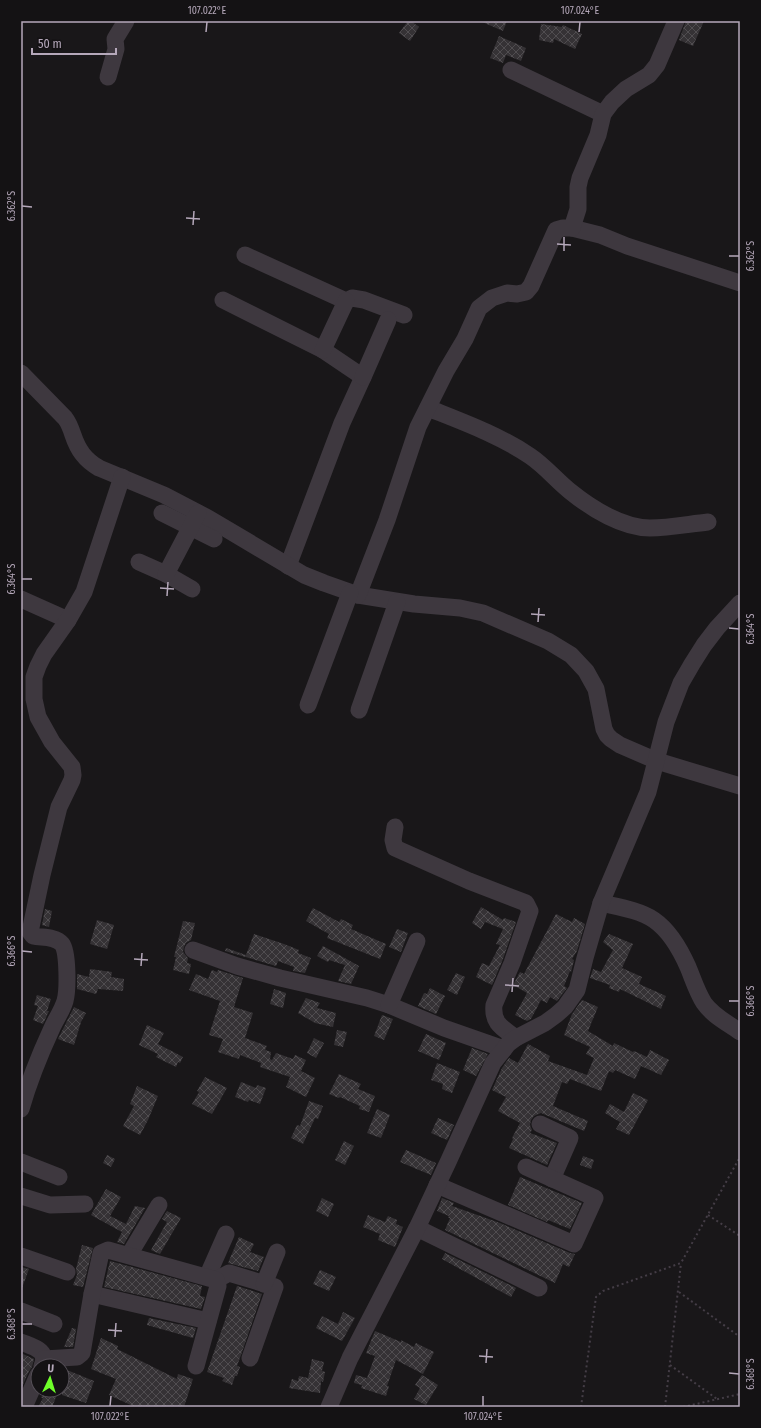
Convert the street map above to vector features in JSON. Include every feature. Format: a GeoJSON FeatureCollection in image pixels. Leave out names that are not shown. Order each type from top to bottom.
{"type":"FeatureCollection","features":[{"type":"Feature","properties":{"kind":"street"},"geometry":{"type":"LineString","coordinates":[[108,76],[116,49],[115,39],[126,21]]}},
{"type":"Feature","properties":{"kind":"street"},"geometry":{"type":"LineString","coordinates":[[572,228],[578,209],[578,187],[580,178],[598,135],[604,114],[612,102],[626,89],[648,75],[657,65],[676,21]]}},
{"type":"Feature","properties":{"kind":"street"},"geometry":{"type":"LineString","coordinates":[[511,70],[604,114]]}},
{"type":"Feature","properties":{"kind":"street"},"geometry":{"type":"LineString","coordinates":[[308,705],[354,594],[387,520],[415,434],[446,371],[465,339],[479,308],[492,298],[507,293],[516,294],[526,292],[531,286],[556,230],[572,228],[600,235],[627,246],[740,284]]}},
{"type":"Feature","properties":{"kind":"street"},"geometry":{"type":"LineString","coordinates":[[245,254],[346,301]]}},
{"type":"Feature","properties":{"kind":"street"},"geometry":{"type":"LineString","coordinates":[[323,350],[346,301],[352,298],[364,300],[404,315]]}},
{"type":"Feature","properties":{"kind":"street"},"geometry":{"type":"LineString","coordinates":[[223,300],[323,350],[363,377]]}},
{"type":"Feature","properties":{"kind":"street"},"geometry":{"type":"LineString","coordinates":[[288,566],[342,423],[388,320]]}},
{"type":"Feature","properties":{"kind":"street"},"geometry":{"type":"LineString","coordinates":[[21,373],[68,421],[77,446],[89,462],[99,468],[164,495],[214,539]]}},
{"type":"Feature","properties":{"kind":"street"},"geometry":{"type":"LineString","coordinates":[[428,408],[519,448],[542,465],[572,493],[608,517],[626,524],[649,528],[708,522]]}},
{"type":"Feature","properties":{"kind":"street"},"geometry":{"type":"LineString","coordinates":[[21,1109],[36,1064],[66,1000],[66,962],[63,945],[53,939],[33,936],[30,932],[59,807],[73,775],[72,767],[52,742],[38,717],[34,699],[34,677],[41,660],[68,620],[87,585],[122,477]]}},
{"type":"Feature","properties":{"kind":"street"},"geometry":{"type":"LineString","coordinates":[[162,513],[223,526],[304,575],[354,594],[397,602],[460,608],[483,613],[503,620],[548,641],[571,655],[586,671],[596,689],[601,721],[607,735],[620,745],[657,761],[740,786]]}},
{"type":"Feature","properties":{"kind":"street"},"geometry":{"type":"LineString","coordinates":[[166,574],[194,520]]}},
{"type":"Feature","properties":{"kind":"street"},"geometry":{"type":"LineString","coordinates":[[139,562],[166,574],[192,589]]}},
{"type":"Feature","properties":{"kind":"street"},"geometry":{"type":"LineString","coordinates":[[21,599],[68,620]]}},
{"type":"Feature","properties":{"kind":"street"},"geometry":{"type":"LineString","coordinates":[[359,710],[397,602]]}},
{"type":"Feature","properties":{"kind":"street"},"geometry":{"type":"LineString","coordinates":[[329,1407],[352,1352],[417,1228],[490,1070],[510,1043],[545,1023],[556,1015],[572,998],[579,982],[584,958],[601,903],[648,792],[666,722],[681,683],[692,664],[717,628],[740,604]]}},
{"type":"Feature","properties":{"kind":"street"},"geometry":{"type":"LineString","coordinates":[[395,827],[393,840],[395,848],[528,905],[530,911],[512,963],[494,1005],[493,1012],[497,1024],[510,1043]]}},
{"type":"Feature","properties":{"kind":"street"},"geometry":{"type":"LineString","coordinates":[[601,903],[640,913],[654,920],[660,925],[674,940],[700,996],[708,1008],[740,1032]]}},
{"type":"Feature","properties":{"kind":"street"},"geometry":{"type":"LineString","coordinates":[[389,1005],[417,941]]}},
{"type":"Feature","properties":{"kind":"street"},"geometry":{"type":"LineString","coordinates":[[193,950],[237,966],[280,978],[367,998],[389,1005],[444,1028],[510,1043]]}},
{"type":"Feature","properties":{"kind":"street"},"geometry":{"type":"LineString","coordinates":[[540,1124],[570,1138],[552,1179]]}},
{"type":"Feature","properties":{"kind":"street"},"geometry":{"type":"LineString","coordinates":[[21,1162],[59,1176]]}},
{"type":"Feature","properties":{"kind":"street"},"geometry":{"type":"LineString","coordinates":[[438,1185],[574,1244],[595,1198],[526,1167]]}},
{"type":"Feature","properties":{"kind":"street"},"geometry":{"type":"LineString","coordinates":[[21,1196],[50,1205],[84,1204]]}},
{"type":"Feature","properties":{"kind":"street"},"geometry":{"type":"LineString","coordinates":[[129,1255],[159,1205]]}},
{"type":"Feature","properties":{"kind":"street"},"geometry":{"type":"LineString","coordinates":[[417,1228],[539,1288]]}},
{"type":"Feature","properties":{"kind":"street"},"geometry":{"type":"LineString","coordinates":[[212,1279],[226,1234]]}},
{"type":"Feature","properties":{"kind":"street"},"geometry":{"type":"LineString","coordinates":[[70,1358],[77,1357],[82,1353],[101,1253],[108,1250],[212,1279],[218,1286],[196,1366]]}},
{"type":"Feature","properties":{"kind":"street"},"geometry":{"type":"LineString","coordinates":[[264,1284],[277,1252]]}},
{"type":"Feature","properties":{"kind":"street"},"geometry":{"type":"LineString","coordinates":[[21,1256],[67,1272]]}},
{"type":"Feature","properties":{"kind":"street"},"geometry":{"type":"LineString","coordinates":[[212,1279],[229,1273],[274,1287],[250,1358]]}},
{"type":"Feature","properties":{"kind":"street"},"geometry":{"type":"LineString","coordinates":[[92,1294],[208,1321]]}},
{"type":"Feature","properties":{"kind":"street"},"geometry":{"type":"LineString","coordinates":[[21,1311],[54,1324]]}},
{"type":"Feature","properties":{"kind":"street"},"geometry":{"type":"LineString","coordinates":[[21,1342],[39,1350],[43,1354],[43,1358]]}},
{"type":"Feature","properties":{"kind":"street"},"geometry":{"type":"LineString","coordinates":[[24,1407],[30,1393]]}},
{"type":"Feature","properties":{"kind":"path"},"geometry":{"type":"LineString","coordinates":[[665,1407],[679,1292],[681,1263],[740,1157]]}},
{"type":"Feature","properties":{"kind":"path"},"geometry":{"type":"LineString","coordinates":[[708,1215],[740,1236]]}},
{"type":"Feature","properties":{"kind":"path"},"geometry":{"type":"LineString","coordinates":[[581,1407],[596,1297],[603,1291],[681,1263]]}},
{"type":"Feature","properties":{"kind":"path"},"geometry":{"type":"LineString","coordinates":[[679,1292],[740,1337]]}},
{"type":"Feature","properties":{"kind":"path"},"geometry":{"type":"LineString","coordinates":[[670,1365],[717,1399]]}},
{"type":"Feature","properties":{"kind":"path"},"geometry":{"type":"LineString","coordinates":[[682,1407],[740,1394]]}},
{"type":"Feature","properties":{"kind":"building"},"geometry":{"type":"Polygon","coordinates":[[[408,21],[411,21],[419,27],[410,41],[399,33],[408,21]]]}},
{"type":"Feature","properties":{"kind":"building"},"geometry":{"type":"Polygon","coordinates":[[[480,21],[507,21],[503,31],[480,21]]]}},
{"type":"Feature","properties":{"kind":"building"},"geometry":{"type":"Polygon","coordinates":[[[686,21],[704,21],[693,46],[679,40],[686,21]]]}},
{"type":"Feature","properties":{"kind":"building"},"geometry":{"type":"Polygon","coordinates":[[[541,24],[562,27],[563,25],[582,34],[575,49],[554,39],[553,43],[539,40],[541,24]]]}},
{"type":"Feature","properties":{"kind":"building"},"geometry":{"type":"Polygon","coordinates":[[[499,36],[526,48],[521,61],[506,55],[503,63],[490,58],[499,36]]]}},
{"type":"Feature","properties":{"kind":"building"},"geometry":{"type":"Polygon","coordinates":[[[481,907],[503,920],[504,918],[516,922],[492,985],[476,977],[482,963],[489,966],[500,945],[496,944],[503,929],[485,922],[481,929],[472,923],[481,907]]]}},
{"type":"Feature","properties":{"kind":"building"},"geometry":{"type":"Polygon","coordinates":[[[313,908],[339,922],[341,919],[353,925],[351,929],[386,944],[380,959],[327,938],[329,934],[306,921],[313,908]]]}},
{"type":"Feature","properties":{"kind":"building"},"geometry":{"type":"Polygon","coordinates":[[[45,909],[52,911],[49,927],[42,925],[45,909]]]}},
{"type":"Feature","properties":{"kind":"building"},"geometry":{"type":"Polygon","coordinates":[[[556,914],[572,922],[574,918],[585,924],[577,951],[572,959],[574,960],[571,972],[570,971],[564,986],[567,988],[557,1001],[550,997],[547,1003],[541,1000],[531,1019],[527,1021],[515,1015],[527,993],[513,985],[520,972],[524,974],[556,914]]]}},
{"type":"Feature","properties":{"kind":"building"},"geometry":{"type":"Polygon","coordinates":[[[97,920],[114,925],[107,949],[90,944],[97,920]]]}},
{"type":"Feature","properties":{"kind":"building"},"geometry":{"type":"Polygon","coordinates":[[[183,921],[195,923],[191,940],[186,943],[183,952],[188,958],[187,963],[191,964],[189,974],[173,970],[176,957],[174,957],[183,921]]]}},
{"type":"Feature","properties":{"kind":"building"},"geometry":{"type":"Polygon","coordinates":[[[397,929],[408,933],[401,952],[389,947],[397,929]]]}},
{"type":"Feature","properties":{"kind":"building"},"geometry":{"type":"Polygon","coordinates":[[[254,934],[299,950],[298,953],[311,958],[305,973],[293,971],[294,967],[278,961],[276,966],[225,951],[226,948],[246,955],[254,934]]]}},
{"type":"Feature","properties":{"kind":"building"},"geometry":{"type":"Polygon","coordinates":[[[609,934],[633,944],[622,968],[642,977],[639,984],[666,996],[661,1009],[620,989],[619,992],[609,988],[610,985],[590,978],[593,969],[601,972],[613,950],[603,942],[609,934]]]}},
{"type":"Feature","properties":{"kind":"building"},"geometry":{"type":"Polygon","coordinates":[[[323,946],[359,966],[351,984],[338,981],[345,965],[329,960],[328,962],[317,956],[323,946]]]}},
{"type":"Feature","properties":{"kind":"building"},"geometry":{"type":"Polygon","coordinates":[[[90,969],[112,972],[111,977],[124,979],[123,991],[98,989],[96,994],[77,989],[77,974],[89,977],[90,969]]]}},
{"type":"Feature","properties":{"kind":"building"},"geometry":{"type":"Polygon","coordinates":[[[212,970],[217,972],[218,970],[243,978],[234,1007],[253,1013],[245,1038],[267,1046],[265,1050],[271,1052],[270,1059],[272,1060],[276,1053],[293,1059],[295,1055],[306,1060],[301,1071],[315,1078],[306,1097],[286,1087],[290,1077],[260,1067],[261,1063],[240,1055],[239,1059],[218,1052],[223,1039],[209,1035],[220,1001],[189,990],[196,974],[208,979],[212,970]]]}},
{"type":"Feature","properties":{"kind":"building"},"geometry":{"type":"Polygon","coordinates":[[[456,973],[465,977],[457,995],[447,990],[456,973]]]}},
{"type":"Feature","properties":{"kind":"building"},"geometry":{"type":"Polygon","coordinates":[[[430,988],[445,996],[436,1014],[418,1006],[424,993],[427,994],[430,988]]]}},
{"type":"Feature","properties":{"kind":"building"},"geometry":{"type":"Polygon","coordinates":[[[274,989],[286,993],[283,1008],[270,1004],[274,989]]]}},
{"type":"Feature","properties":{"kind":"building"},"geometry":{"type":"Polygon","coordinates":[[[37,995],[51,999],[47,1011],[49,1011],[43,1024],[33,1020],[38,1006],[34,1005],[37,995]]]}},
{"type":"Feature","properties":{"kind":"building"},"geometry":{"type":"Polygon","coordinates":[[[306,998],[320,1003],[317,1008],[336,1013],[333,1027],[315,1023],[298,1013],[306,998]]]}},
{"type":"Feature","properties":{"kind":"building"},"geometry":{"type":"Polygon","coordinates":[[[582,1000],[598,1007],[588,1031],[613,1046],[614,1043],[647,1057],[650,1050],[669,1060],[661,1075],[641,1066],[635,1079],[615,1070],[613,1073],[609,1071],[601,1091],[570,1079],[567,1084],[562,1082],[553,1106],[588,1121],[584,1131],[541,1113],[534,1116],[531,1120],[530,1125],[532,1130],[530,1133],[557,1143],[547,1165],[509,1148],[513,1139],[512,1138],[520,1123],[498,1111],[506,1097],[492,1090],[502,1068],[509,1058],[518,1063],[528,1044],[550,1056],[548,1061],[587,1075],[594,1058],[586,1054],[590,1047],[564,1035],[572,1014],[582,1000]]]}},
{"type":"Feature","properties":{"kind":"building"},"geometry":{"type":"Polygon","coordinates":[[[74,1007],[86,1013],[81,1022],[74,1045],[58,1039],[74,1007]]]}},
{"type":"Feature","properties":{"kind":"building"},"geometry":{"type":"Polygon","coordinates":[[[382,1015],[393,1019],[384,1040],[374,1036],[382,1015]]]}},
{"type":"Feature","properties":{"kind":"building"},"geometry":{"type":"Polygon","coordinates":[[[147,1025],[164,1033],[158,1044],[183,1057],[180,1063],[178,1062],[176,1067],[156,1057],[158,1054],[139,1045],[147,1025]]]}},
{"type":"Feature","properties":{"kind":"building"},"geometry":{"type":"Polygon","coordinates":[[[337,1030],[347,1032],[343,1047],[334,1045],[337,1030]]]}},
{"type":"Feature","properties":{"kind":"building"},"geometry":{"type":"Polygon","coordinates":[[[426,1034],[446,1043],[439,1060],[418,1051],[426,1034]]]}},
{"type":"Feature","properties":{"kind":"building"},"geometry":{"type":"Polygon","coordinates":[[[314,1038],[324,1043],[316,1058],[307,1053],[314,1038]]]}},
{"type":"Feature","properties":{"kind":"building"},"geometry":{"type":"Polygon","coordinates":[[[472,1048],[488,1054],[476,1076],[463,1070],[472,1048]]]}},
{"type":"Feature","properties":{"kind":"building"},"geometry":{"type":"Polygon","coordinates":[[[437,1063],[460,1072],[452,1093],[442,1089],[443,1084],[431,1080],[437,1063]]]}},
{"type":"Feature","properties":{"kind":"building"},"geometry":{"type":"Polygon","coordinates":[[[339,1074],[361,1084],[358,1089],[375,1096],[369,1112],[359,1109],[360,1106],[340,1097],[339,1098],[329,1094],[339,1074]]]}},
{"type":"Feature","properties":{"kind":"building"},"geometry":{"type":"Polygon","coordinates":[[[205,1077],[227,1088],[212,1114],[192,1104],[205,1077]]]}},
{"type":"Feature","properties":{"kind":"building"},"geometry":{"type":"Polygon","coordinates":[[[241,1082],[256,1088],[257,1085],[266,1088],[260,1104],[249,1100],[248,1102],[235,1097],[241,1082]]]}},
{"type":"Feature","properties":{"kind":"building"},"geometry":{"type":"Polygon","coordinates":[[[137,1086],[158,1096],[140,1135],[123,1126],[134,1106],[130,1104],[137,1086]]]}},
{"type":"Feature","properties":{"kind":"building"},"geometry":{"type":"Polygon","coordinates":[[[633,1093],[648,1100],[629,1135],[616,1129],[620,1122],[605,1113],[610,1104],[624,1112],[633,1093]]]}},
{"type":"Feature","properties":{"kind":"building"},"geometry":{"type":"Polygon","coordinates":[[[309,1101],[323,1106],[318,1119],[315,1118],[303,1144],[291,1138],[297,1125],[300,1126],[309,1101]]]}},
{"type":"Feature","properties":{"kind":"building"},"geometry":{"type":"Polygon","coordinates":[[[377,1109],[390,1115],[381,1138],[367,1133],[377,1109]]]}},
{"type":"Feature","properties":{"kind":"building"},"geometry":{"type":"Polygon","coordinates":[[[438,1118],[454,1125],[447,1140],[431,1133],[438,1118]]]}},
{"type":"Feature","properties":{"kind":"building"},"geometry":{"type":"Polygon","coordinates":[[[344,1141],[354,1146],[345,1165],[335,1160],[344,1141]]]}},
{"type":"Feature","properties":{"kind":"building"},"geometry":{"type":"Polygon","coordinates":[[[406,1150],[436,1163],[431,1175],[400,1162],[406,1150]]]}},
{"type":"Feature","properties":{"kind":"building"},"geometry":{"type":"Polygon","coordinates":[[[107,1155],[115,1159],[111,1167],[103,1163],[107,1155]]]}},
{"type":"Feature","properties":{"kind":"building"},"geometry":{"type":"Polygon","coordinates":[[[583,1156],[594,1160],[591,1169],[580,1165],[583,1156]]]}},
{"type":"Feature","properties":{"kind":"building"},"geometry":{"type":"Polygon","coordinates":[[[520,1177],[582,1203],[570,1229],[548,1220],[547,1222],[508,1205],[520,1177]]]}},
{"type":"Feature","properties":{"kind":"building"},"geometry":{"type":"Polygon","coordinates":[[[106,1189],[121,1197],[110,1216],[126,1224],[135,1206],[145,1208],[124,1244],[117,1242],[122,1232],[91,1215],[106,1189]]]}},
{"type":"Feature","properties":{"kind":"building"},"geometry":{"type":"Polygon","coordinates":[[[322,1198],[334,1204],[328,1217],[316,1211],[322,1198]]]}},
{"type":"Feature","properties":{"kind":"building"},"geometry":{"type":"Polygon","coordinates":[[[442,1198],[454,1203],[452,1206],[500,1223],[575,1254],[569,1267],[563,1264],[555,1283],[445,1230],[450,1218],[448,1218],[449,1216],[437,1211],[442,1198]]]}},
{"type":"Feature","properties":{"kind":"building"},"geometry":{"type":"Polygon","coordinates":[[[167,1211],[181,1218],[160,1254],[151,1250],[167,1222],[162,1219],[167,1211]]]}},
{"type":"Feature","properties":{"kind":"building"},"geometry":{"type":"Polygon","coordinates":[[[368,1215],[385,1222],[388,1216],[397,1220],[396,1224],[403,1227],[395,1247],[378,1240],[380,1234],[363,1227],[368,1215]]]}},
{"type":"Feature","properties":{"kind":"building"},"geometry":{"type":"Polygon","coordinates":[[[239,1237],[254,1244],[250,1252],[264,1257],[258,1271],[228,1263],[239,1237]]]}},
{"type":"Feature","properties":{"kind":"building"},"geometry":{"type":"Polygon","coordinates":[[[82,1245],[93,1248],[83,1287],[73,1285],[77,1275],[76,1269],[82,1245]]]}},
{"type":"Feature","properties":{"kind":"building"},"geometry":{"type":"Polygon","coordinates":[[[445,1253],[516,1288],[511,1297],[442,1259],[445,1253]]]}},
{"type":"Feature","properties":{"kind":"building"},"geometry":{"type":"Polygon","coordinates":[[[110,1261],[202,1286],[200,1296],[205,1297],[201,1309],[104,1287],[110,1261]]]}},
{"type":"Feature","properties":{"kind":"building"},"geometry":{"type":"Polygon","coordinates":[[[21,1267],[29,1269],[22,1288],[21,1288],[21,1267]]]}},
{"type":"Feature","properties":{"kind":"building"},"geometry":{"type":"Polygon","coordinates":[[[320,1270],[336,1277],[329,1291],[313,1284],[320,1270]]]}},
{"type":"Feature","properties":{"kind":"building"},"geometry":{"type":"Polygon","coordinates":[[[237,1286],[262,1294],[237,1366],[240,1367],[232,1385],[222,1381],[224,1378],[207,1372],[237,1286]]]}},
{"type":"Feature","properties":{"kind":"building"},"geometry":{"type":"Polygon","coordinates":[[[343,1312],[355,1318],[342,1341],[316,1328],[322,1316],[338,1324],[343,1312]]]}},
{"type":"Feature","properties":{"kind":"building"},"geometry":{"type":"Polygon","coordinates":[[[149,1318],[196,1328],[193,1338],[147,1325],[149,1318]]]}},
{"type":"Feature","properties":{"kind":"building"},"geometry":{"type":"Polygon","coordinates":[[[72,1328],[76,1329],[73,1347],[64,1347],[72,1328]]]}},
{"type":"Feature","properties":{"kind":"building"},"geometry":{"type":"Polygon","coordinates":[[[375,1331],[401,1342],[401,1340],[414,1347],[416,1343],[434,1352],[423,1374],[396,1360],[387,1386],[389,1386],[386,1396],[361,1388],[362,1385],[354,1383],[356,1375],[367,1378],[375,1356],[366,1353],[375,1331]]]}},
{"type":"Feature","properties":{"kind":"building"},"geometry":{"type":"Polygon","coordinates":[[[101,1338],[118,1346],[117,1349],[177,1379],[178,1374],[193,1379],[184,1407],[135,1407],[109,1395],[116,1379],[91,1369],[101,1338]]]}},
{"type":"Feature","properties":{"kind":"building"},"geometry":{"type":"Polygon","coordinates":[[[23,1354],[32,1358],[30,1358],[30,1370],[21,1389],[21,1359],[23,1354]]]}},
{"type":"Feature","properties":{"kind":"building"},"geometry":{"type":"Polygon","coordinates":[[[312,1359],[324,1362],[322,1371],[325,1372],[323,1382],[321,1381],[320,1393],[289,1388],[292,1379],[298,1381],[299,1376],[308,1378],[312,1359]]]}},
{"type":"Feature","properties":{"kind":"building"},"geometry":{"type":"Polygon","coordinates":[[[70,1371],[94,1381],[86,1403],[70,1398],[70,1371]]]}},
{"type":"Feature","properties":{"kind":"building"},"geometry":{"type":"Polygon","coordinates":[[[422,1375],[438,1385],[426,1405],[414,1399],[420,1388],[415,1385],[422,1375]]]}},
{"type":"Feature","properties":{"kind":"building"},"geometry":{"type":"Polygon","coordinates":[[[43,1398],[56,1398],[52,1407],[38,1407],[43,1398]]]}}]}
